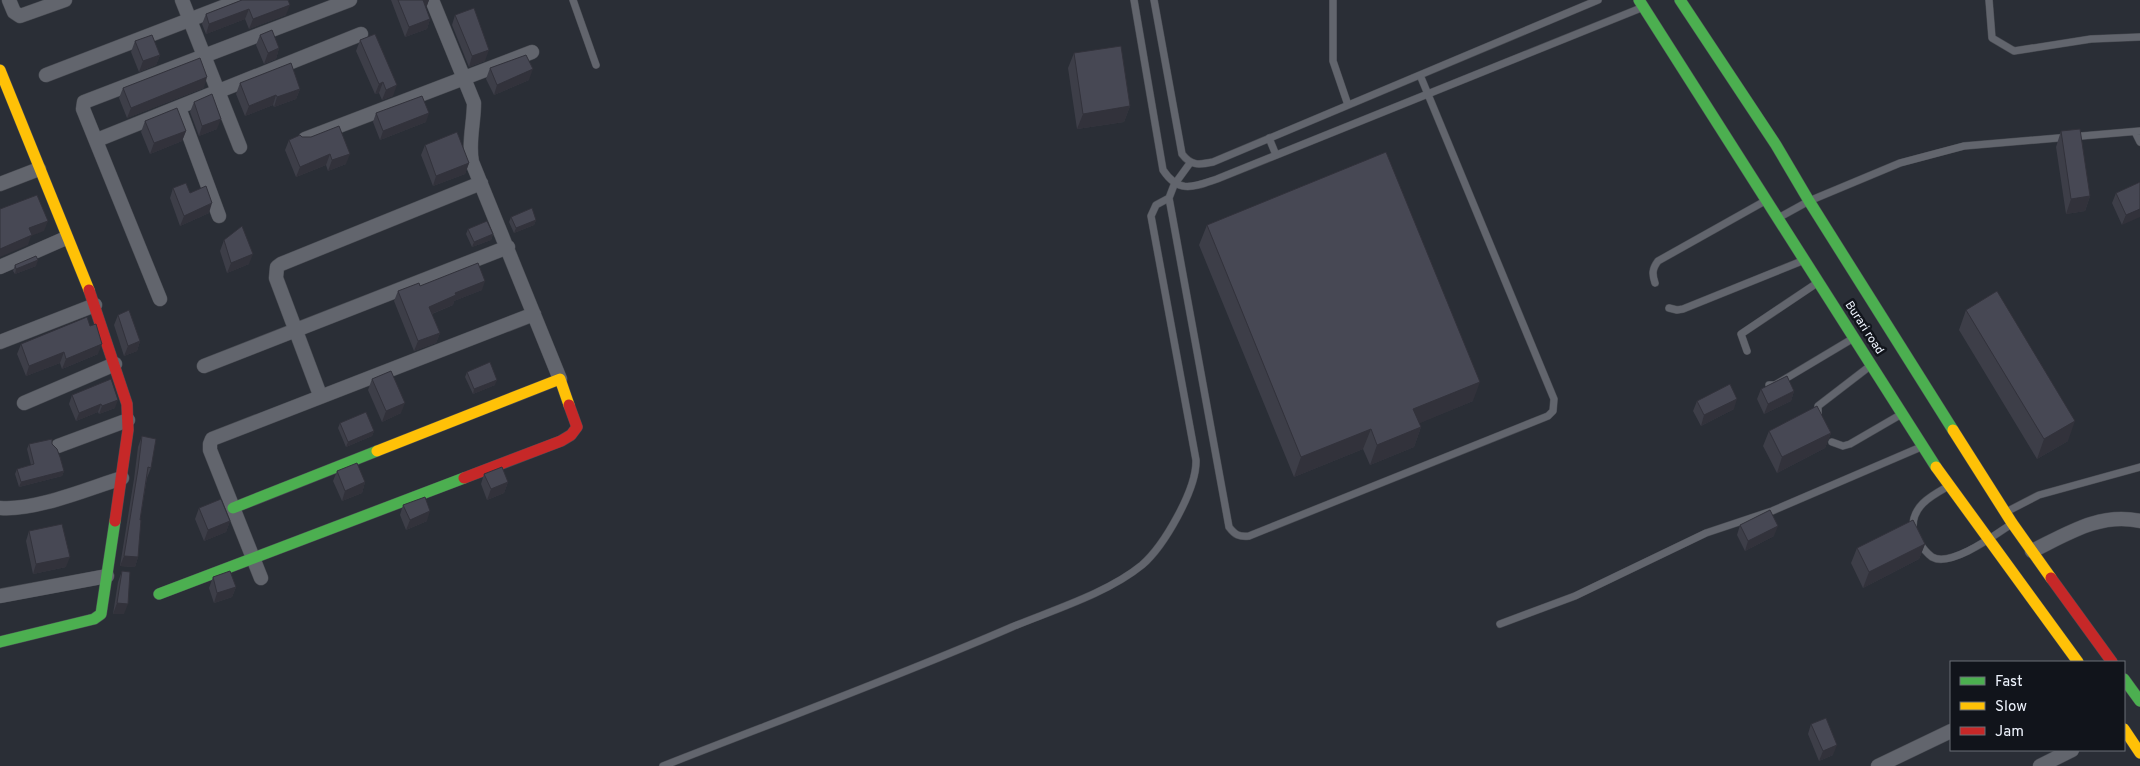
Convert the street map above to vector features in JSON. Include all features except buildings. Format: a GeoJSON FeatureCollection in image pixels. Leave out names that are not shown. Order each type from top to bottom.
{"type":"FeatureCollection","features":[{"type":"Feature","properties":{"kind":"main road","name":"Burari road"},"geometry":{"type":"LineString","coordinates":[[1680,0],[1776,145],[1809,201],[2012,523],[2107,661]]}},
{"type":"Feature","properties":{"kind":"main road","name":"Burari road"},"geometry":{"type":"LineString","coordinates":[[1641,4],[1923,446],[1949,485],[1990,538],[2077,661]]}},
{"type":"Feature","properties":{"kind":"main road"},"geometry":{"type":"LineString","coordinates":[[0,70],[4,91],[39,169],[95,305],[127,404],[128,420],[122,478],[102,611],[98,617],[0,642]]}},
{"type":"Feature","properties":{"kind":"main road"},"geometry":{"type":"LineString","coordinates":[[158,594],[561,441],[571,435],[577,427],[560,379],[233,508]]}},
{"type":"Feature","properties":{"kind":"main road"},"geometry":{"type":"LineString","coordinates":[[2125,680],[2140,701]]}},
{"type":"Feature","properties":{"kind":"main road"},"geometry":{"type":"LineString","coordinates":[[2125,730],[2140,753]]}},
{"type":"Feature","properties":{"kind":"street"},"geometry":{"type":"LineString","coordinates":[[9,0],[14,12],[20,16],[65,0]]}},
{"type":"Feature","properties":{"kind":"street"},"geometry":{"type":"LineString","coordinates":[[182,0],[240,147]]}},
{"type":"Feature","properties":{"kind":"street"},"geometry":{"type":"LineString","coordinates":[[46,75],[241,0]]}},
{"type":"Feature","properties":{"kind":"street"},"geometry":{"type":"LineString","coordinates":[[160,299],[83,109],[84,102],[350,0]]}},
{"type":"Feature","properties":{"kind":"street"},"geometry":{"type":"LineString","coordinates":[[432,0],[474,103],[470,153],[560,379]]}},
{"type":"Feature","properties":{"kind":"street"},"geometry":{"type":"LineString","coordinates":[[97,140],[361,34]]}},
{"type":"Feature","properties":{"kind":"street"},"geometry":{"type":"LineString","coordinates":[[304,139],[532,52]]}},
{"type":"Feature","properties":{"kind":"street"},"geometry":{"type":"LineString","coordinates":[[178,108],[219,216]]}},
{"type":"Feature","properties":{"kind":"street"},"geometry":{"type":"LineString","coordinates":[[0,184],[39,169]]}},
{"type":"Feature","properties":{"kind":"street"},"geometry":{"type":"LineString","coordinates":[[320,395],[276,278],[275,272],[281,264],[481,183]]}},
{"type":"Feature","properties":{"kind":"street"},"geometry":{"type":"LineString","coordinates":[[0,266],[66,238]]}},
{"type":"Feature","properties":{"kind":"street"},"geometry":{"type":"LineString","coordinates":[[204,366],[296,328],[508,247]]}},
{"type":"Feature","properties":{"kind":"street"},"geometry":{"type":"LineString","coordinates":[[0,342],[95,305]]}},
{"type":"Feature","properties":{"kind":"street"},"geometry":{"type":"LineString","coordinates":[[261,578],[210,450],[212,439],[320,395],[534,314]]}},
{"type":"Feature","properties":{"kind":"street"},"geometry":{"type":"LineString","coordinates":[[24,403],[114,364]]}},
{"type":"Feature","properties":{"kind":"street"},"geometry":{"type":"LineString","coordinates":[[58,446],[128,420]]}},
{"type":"Feature","properties":{"kind":"street"},"geometry":{"type":"LineString","coordinates":[[0,508],[8,509],[38,504],[122,478]]}},
{"type":"Feature","properties":{"kind":"street"},"geometry":{"type":"LineString","coordinates":[[2032,551],[2098,521],[2119,518],[2140,521]]}},
{"type":"Feature","properties":{"kind":"street"},"geometry":{"type":"LineString","coordinates":[[0,596],[107,576]]}},
{"type":"Feature","properties":{"kind":"street"},"geometry":{"type":"LineString","coordinates":[[1878,766],[1950,732]]}},
{"type":"Feature","properties":{"kind":"street"},"geometry":{"type":"LineString","coordinates":[[2040,766],[2070,751]]}},
{"type":"Feature","properties":{"kind":"lane"},"geometry":{"type":"LineString","coordinates":[[573,0],[596,65]]}},
{"type":"Feature","properties":{"kind":"lane"},"geometry":{"type":"LineString","coordinates":[[1134,0],[1163,170],[1174,185],[1183,186],[1199,185],[1276,155],[1641,4]]}},
{"type":"Feature","properties":{"kind":"lane"},"geometry":{"type":"LineString","coordinates":[[1154,0],[1182,154],[1190,163],[1202,164],[1213,162],[1598,0]]}},
{"type":"Feature","properties":{"kind":"lane"},"geometry":{"type":"LineString","coordinates":[[1333,0],[1333,61],[1348,105]]}},
{"type":"Feature","properties":{"kind":"lane"},"geometry":{"type":"LineString","coordinates":[[1988,0],[1992,38],[2014,51],[2091,39],[2140,37]]}},
{"type":"Feature","properties":{"kind":"lane"},"geometry":{"type":"LineString","coordinates":[[1190,163],[1174,185],[1169,198],[1230,527],[1235,534],[1241,537],[1249,536],[1548,416],[1553,411],[1554,399],[1420,75]]}},
{"type":"Feature","properties":{"kind":"lane"},"geometry":{"type":"LineString","coordinates":[[1778,218],[1809,201],[1900,163],[1964,146],[2138,132],[2140,142]]}},
{"type":"Feature","properties":{"kind":"lane"},"geometry":{"type":"LineString","coordinates":[[1269,138],[1276,155]]}},
{"type":"Feature","properties":{"kind":"lane"},"geometry":{"type":"LineString","coordinates":[[663,766],[953,653],[1118,582],[1143,564],[1156,550],[1170,529],[1194,481],[1196,470],[1196,460],[1152,216],[1156,205],[1169,198]]}},
{"type":"Feature","properties":{"kind":"lane"},"geometry":{"type":"LineString","coordinates":[[1655,283],[1652,274],[1654,266],[1658,261],[1766,200]]}},
{"type":"Feature","properties":{"kind":"lane"},"geometry":{"type":"LineString","coordinates":[[1669,308],[1683,309],[1805,260]]}},
{"type":"Feature","properties":{"kind":"lane"},"geometry":{"type":"LineString","coordinates":[[1748,351],[1741,334],[1819,282]]}},
{"type":"Feature","properties":{"kind":"lane"},"geometry":{"type":"LineString","coordinates":[[1769,385],[1775,385],[1854,338]]}},
{"type":"Feature","properties":{"kind":"lane"},"geometry":{"type":"LineString","coordinates":[[1818,414],[1818,406],[1872,365]]}},
{"type":"Feature","properties":{"kind":"lane"},"geometry":{"type":"LineString","coordinates":[[1832,442],[1843,446],[1850,444],[1902,413]]}},
{"type":"Feature","properties":{"kind":"lane"},"geometry":{"type":"LineString","coordinates":[[1500,624],[1575,596],[1706,533],[1772,510],[1923,446]]}},
{"type":"Feature","properties":{"kind":"lane"},"geometry":{"type":"LineString","coordinates":[[2005,512],[2039,495],[2140,467]]}},
{"type":"Feature","properties":{"kind":"lane"},"geometry":{"type":"LineString","coordinates":[[1949,485],[1927,499],[1913,520],[1914,531],[1921,545],[1933,557],[1942,559],[1967,551],[2012,523]]}},
{"type":"Feature","properties":{"kind":"traffic: fast"},"geometry":{"type":"LineString","coordinates":[[1639,0],[1936,467]]}},
{"type":"Feature","properties":{"kind":"traffic: fast"},"geometry":{"type":"LineString","coordinates":[[1680,0],[1776,145],[1809,201],[1953,430]]}},
{"type":"Feature","properties":{"kind":"traffic: fast"},"geometry":{"type":"LineString","coordinates":[[233,508],[377,451]]}},
{"type":"Feature","properties":{"kind":"traffic: fast"},"geometry":{"type":"LineString","coordinates":[[159,594],[464,478]]}},
{"type":"Feature","properties":{"kind":"traffic: fast"},"geometry":{"type":"LineString","coordinates":[[0,642],[94,619],[101,614],[115,521]]}},
{"type":"Feature","properties":{"kind":"traffic: fast"},"geometry":{"type":"LineString","coordinates":[[2125,680],[2140,701]]}},
{"type":"Feature","properties":{"kind":"traffic: slow"},"geometry":{"type":"LineString","coordinates":[[0,70],[89,290]]}},
{"type":"Feature","properties":{"kind":"traffic: slow"},"geometry":{"type":"LineString","coordinates":[[377,451],[560,379],[569,405]]}},
{"type":"Feature","properties":{"kind":"traffic: slow"},"geometry":{"type":"LineString","coordinates":[[1953,430],[2012,523],[2051,578]]}},
{"type":"Feature","properties":{"kind":"traffic: slow"},"geometry":{"type":"LineString","coordinates":[[1936,467],[2077,661]]}},
{"type":"Feature","properties":{"kind":"traffic: slow"},"geometry":{"type":"LineString","coordinates":[[2125,730],[2140,753]]}},
{"type":"Feature","properties":{"kind":"traffic: jam"},"geometry":{"type":"LineString","coordinates":[[89,290],[127,404],[128,430],[115,521]]}},
{"type":"Feature","properties":{"kind":"traffic: jam"},"geometry":{"type":"LineString","coordinates":[[464,478],[561,441],[571,435],[577,427],[569,405]]}},
{"type":"Feature","properties":{"kind":"traffic: jam"},"geometry":{"type":"LineString","coordinates":[[2051,578],[2111,661]]}}]}
